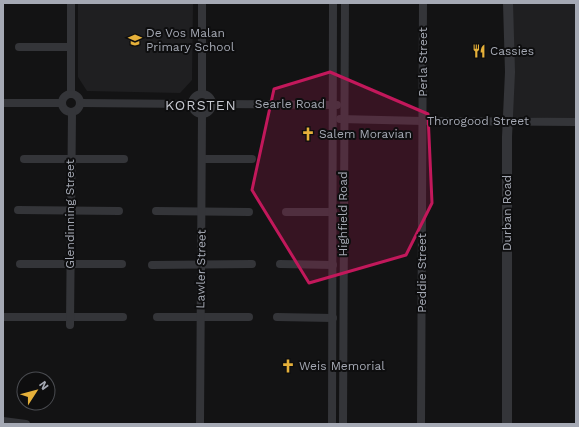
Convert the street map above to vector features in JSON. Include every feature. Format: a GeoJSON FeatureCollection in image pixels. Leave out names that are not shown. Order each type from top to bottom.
{"type":"FeatureCollection","features":[{"type":"Feature","properties":{"kind":"street"},"geometry":{"type":"LineString","coordinates":[[71,3],[71,93]]}},
{"type":"Feature","properties":{"kind":"street"},"geometry":{"type":"LineString","coordinates":[[202,3],[202,94]]}},
{"type":"Feature","properties":{"kind":"street","name":"Highfield Road"},"geometry":{"type":"LineString","coordinates":[[332,424],[333,3]]}},
{"type":"Feature","properties":{"kind":"street","name":"Highfield Road"},"geometry":{"type":"LineString","coordinates":[[343,424],[345,3]]}},
{"type":"Feature","properties":{"kind":"street","name":"Perla Street"},"geometry":{"type":"LineString","coordinates":[[423,121],[424,3]]}},
{"type":"Feature","properties":{"kind":"street","name":"Durban Road"},"geometry":{"type":"LineString","coordinates":[[507,424],[508,121],[510,72],[508,3]]}},
{"type":"Feature","properties":{"kind":"street"},"geometry":{"type":"LineString","coordinates":[[19,47],[71,47]]}},
{"type":"Feature","properties":{"kind":"street"},"geometry":{"type":"LineString","coordinates":[[333,64],[344,63]]}},
{"type":"Feature","properties":{"kind":"street"},"geometry":{"type":"LineString","coordinates":[[71,93],[78,96],[81,104],[78,110],[72,112],[65,110],[62,104],[64,96],[71,93]]}},
{"type":"Feature","properties":{"kind":"street"},"geometry":{"type":"LineString","coordinates":[[202,94],[209,97],[212,104],[209,111],[202,114],[196,112],[191,104],[194,96],[202,94]]}},
{"type":"Feature","properties":{"kind":"street"},"geometry":{"type":"LineString","coordinates":[[3,103],[62,104]]}},
{"type":"Feature","properties":{"kind":"street"},"geometry":{"type":"LineString","coordinates":[[81,104],[191,104]]}},
{"type":"Feature","properties":{"kind":"street","name":"Searle Road"},"geometry":{"type":"LineString","coordinates":[[212,104],[333,104],[344,106]]}},
{"type":"Feature","properties":{"kind":"street","name":"Glendinning Street"},"geometry":{"type":"LineString","coordinates":[[70,325],[72,112]]}},
{"type":"Feature","properties":{"kind":"street","name":"Lawler Street"},"geometry":{"type":"LineString","coordinates":[[200,424],[202,114]]}},
{"type":"Feature","properties":{"kind":"street","name":"Thorogood Street"},"geometry":{"type":"LineString","coordinates":[[333,118],[423,121],[576,122]]}},
{"type":"Feature","properties":{"kind":"street","name":"Peddie Street"},"geometry":{"type":"LineString","coordinates":[[421,424],[423,121]]}},
{"type":"Feature","properties":{"kind":"street"},"geometry":{"type":"LineString","coordinates":[[24,159],[124,159]]}},
{"type":"Feature","properties":{"kind":"street"},"geometry":{"type":"LineString","coordinates":[[202,159],[252,159]]}},
{"type":"Feature","properties":{"kind":"street"},"geometry":{"type":"LineString","coordinates":[[18,210],[70,212],[119,211]]}},
{"type":"Feature","properties":{"kind":"street"},"geometry":{"type":"LineString","coordinates":[[156,211],[249,212]]}},
{"type":"Feature","properties":{"kind":"street"},"geometry":{"type":"LineString","coordinates":[[286,212],[333,212]]}},
{"type":"Feature","properties":{"kind":"street"},"geometry":{"type":"LineString","coordinates":[[20,264],[122,264]]}},
{"type":"Feature","properties":{"kind":"street"},"geometry":{"type":"LineString","coordinates":[[152,265],[252,264]]}},
{"type":"Feature","properties":{"kind":"street"},"geometry":{"type":"LineString","coordinates":[[280,264],[333,264]]}},
{"type":"Feature","properties":{"kind":"street"},"geometry":{"type":"LineString","coordinates":[[277,316],[332,318]]}},
{"type":"Feature","properties":{"kind":"street"},"geometry":{"type":"LineString","coordinates":[[3,317],[123,317]]}},
{"type":"Feature","properties":{"kind":"street"},"geometry":{"type":"LineString","coordinates":[[157,317],[249,317]]}},
{"type":"Feature","properties":{"kind":"street"},"geometry":{"type":"LineString","coordinates":[[3,421],[26,424]]}},
{"type":"Feature","properties":{"kind":"highlighted area"},"geometry":{"type":"Polygon","coordinates":[[[330,72],[428,114],[432,203],[406,255],[309,283],[252,190],[274,89],[330,72]]]}},
{"type":"Feature","properties":{"kind":"shaded area","name":"De Vos Malan Primary School"},"geometry":{"type":"Polygon","coordinates":[[[78,3],[193,3],[192,80],[180,93],[87,91],[78,77],[78,3]]]}},
{"type":"Feature","properties":{"kind":"shaded area"},"geometry":{"type":"Polygon","coordinates":[[[513,3],[576,3],[576,119],[513,117],[513,3]]]}},
{"type":"Feature","properties":{"kind":"place","name":"De Vos Malan Primary School"},"geometry":{"type":"Point","coordinates":[135,40]}},
{"type":"Feature","properties":{"kind":"place","name":"Cassies"},"geometry":{"type":"Point","coordinates":[479,51]}},
{"type":"Feature","properties":{"kind":"place","name":"Salem Moravian"},"geometry":{"type":"Point","coordinates":[308,134]}},
{"type":"Feature","properties":{"kind":"place","name":"Weis Memorial"},"geometry":{"type":"Point","coordinates":[288,366]}},
{"type":"Feature","properties":{"kind":"district","name":"KORSTEN"},"geometry":{"type":"Point","coordinates":[201,105]}}]}
